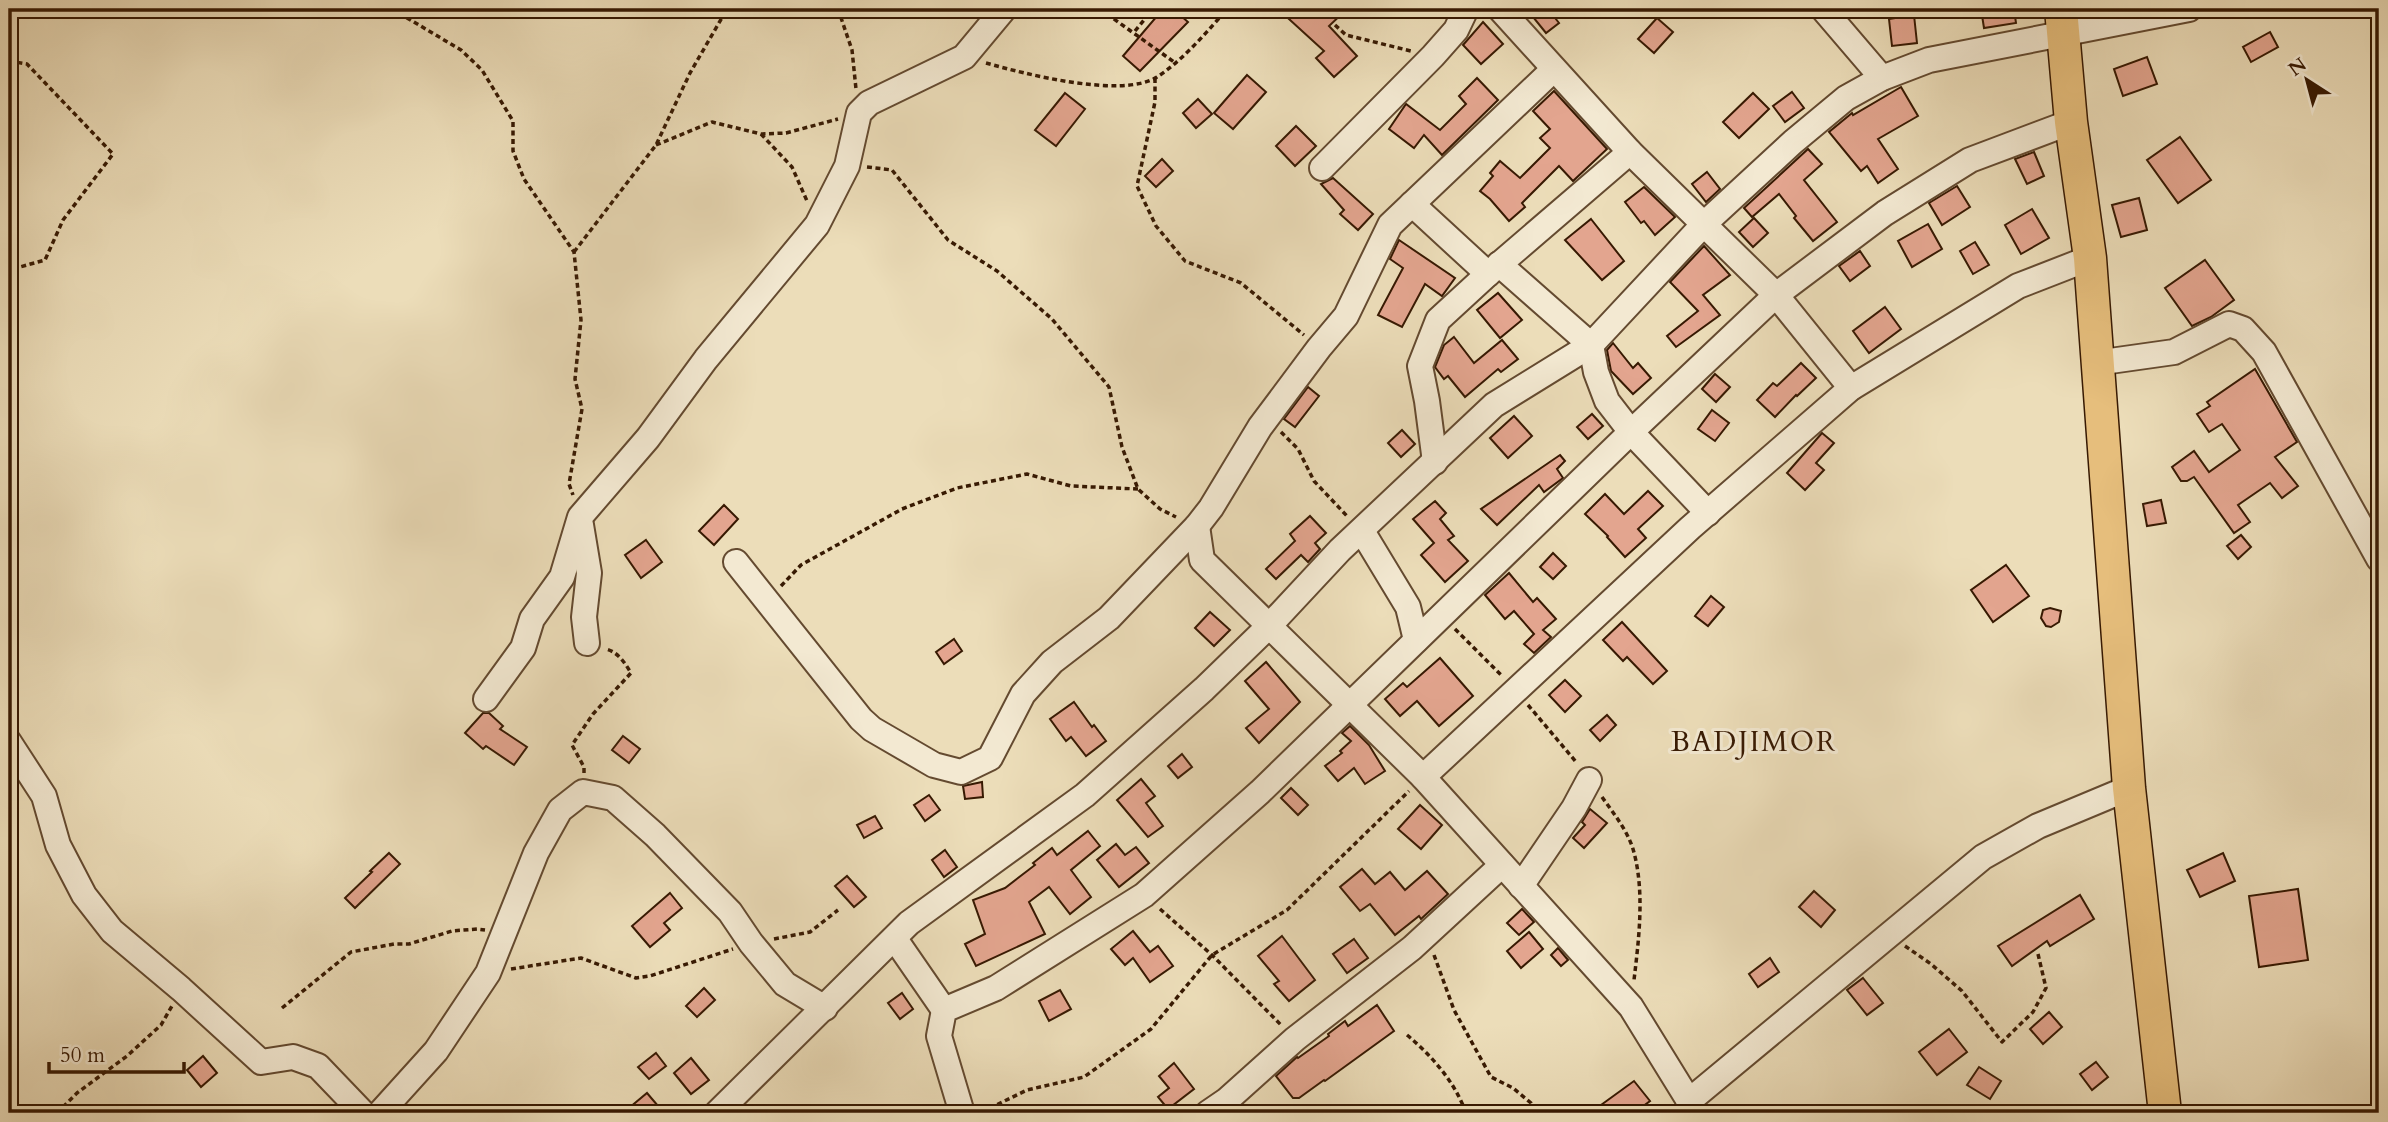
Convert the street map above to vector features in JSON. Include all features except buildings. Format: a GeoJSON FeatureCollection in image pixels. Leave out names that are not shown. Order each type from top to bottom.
{"type":"FeatureCollection","features":[{"type":"Feature","properties":{"kind":"main road"},"geometry":{"type":"LineString","coordinates":[[2063,20],[2071,122],[2090,258],[2129,788],[2165,1113]]}},
{"type":"Feature","properties":{"kind":"street"},"geometry":{"type":"LineString","coordinates":[[486,699],[523,648],[532,618],[562,577],[580,517],[648,438],[706,359],[817,225],[847,166],[859,113],[869,103],[964,57],[1004,9]]}},
{"type":"Feature","properties":{"kind":"street"},"geometry":{"type":"LineString","coordinates":[[1322,168],[1433,56],[1456,30],[1466,9]]}},
{"type":"Feature","properties":{"kind":"street"},"geometry":{"type":"LineString","coordinates":[[1500,9],[1630,152],[1776,295],[1851,388]]}},
{"type":"Feature","properties":{"kind":"street"},"geometry":{"type":"LineString","coordinates":[[1823,9],[1882,78]]}},
{"type":"Feature","properties":{"kind":"street"},"geometry":{"type":"LineString","coordinates":[[717,1113],[909,923],[1085,795],[1204,689],[1362,531],[1494,405],[1591,345],[1703,225],[1803,133],[1846,98],[1882,78],[1929,60],[2063,20],[2189,9]]}},
{"type":"Feature","properties":{"kind":"street"},"geometry":{"type":"LineString","coordinates":[[736,562],[861,719],[872,729],[934,765],[961,772],[990,758],[1023,694],[1052,662],[1109,618],[1211,508],[1267,418],[1346,316],[1390,225],[1553,70]]}},
{"type":"Feature","properties":{"kind":"street"},"geometry":{"type":"LineString","coordinates":[[944,1010],[996,988],[1144,895],[1260,792],[1776,295],[1885,214],[1970,160],[2071,122]]}},
{"type":"Feature","properties":{"kind":"street"},"geometry":{"type":"LineString","coordinates":[[1435,462],[1420,366],[1438,320],[1493,269],[1630,152]]}},
{"type":"Feature","properties":{"kind":"street"},"geometry":{"type":"LineString","coordinates":[[1412,204],[1591,345],[1596,372],[1607,401],[1631,432],[1708,513]]}},
{"type":"Feature","properties":{"kind":"street"},"geometry":{"type":"LineString","coordinates":[[1423,777],[1708,513],[1851,388],[2018,286],[2090,258]]}},
{"type":"Feature","properties":{"kind":"street"},"geometry":{"type":"LineString","coordinates":[[2096,363],[2174,352],[2229,324],[2243,329],[2264,352],[2379,559]]}},
{"type":"Feature","properties":{"kind":"street"},"geometry":{"type":"LineString","coordinates":[[580,517],[589,573],[584,617],[587,643]]}},
{"type":"Feature","properties":{"kind":"street"},"geometry":{"type":"LineString","coordinates":[[1196,526],[1202,560],[1423,777],[1631,1007],[1688,1107],[1983,857],[2038,826],[2129,788]]}},
{"type":"Feature","properties":{"kind":"street"},"geometry":{"type":"LineString","coordinates":[[1362,531],[1408,607],[1416,640]]}},
{"type":"Feature","properties":{"kind":"street"},"geometry":{"type":"LineString","coordinates":[[9,743],[44,796],[58,845],[84,895],[112,931],[261,1062],[293,1058],[318,1066],[363,1113]]}},
{"type":"Feature","properties":{"kind":"street"},"geometry":{"type":"LineString","coordinates":[[1521,886],[1574,808],[1589,780]]}},
{"type":"Feature","properties":{"kind":"street"},"geometry":{"type":"LineString","coordinates":[[380,1113],[436,1051],[488,973],[536,853],[560,810],[583,792],[613,798],[655,835],[730,912],[751,943],[785,984],[825,1008]]}},
{"type":"Feature","properties":{"kind":"street"},"geometry":{"type":"LineString","coordinates":[[1208,1113],[1227,1100],[1294,1039],[1426,935],[1502,865]]}},
{"type":"Feature","properties":{"kind":"street"},"geometry":{"type":"LineString","coordinates":[[895,939],[944,1010],[939,1036],[962,1113]]}},
{"type":"Feature","properties":{"kind":"path"},"geometry":{"type":"LineString","coordinates":[[392,9],[461,50],[482,70],[513,121],[513,151],[524,179],[574,252],[581,320],[575,380],[582,410],[569,484],[580,517]]}},
{"type":"Feature","properties":{"kind":"path"},"geometry":{"type":"LineString","coordinates":[[574,252],[656,145],[690,73],[727,9]]}},
{"type":"Feature","properties":{"kind":"path"},"geometry":{"type":"LineString","coordinates":[[656,145],[712,122],[761,134],[786,133],[859,113],[852,50],[838,9]]}},
{"type":"Feature","properties":{"kind":"path"},"geometry":{"type":"LineString","coordinates":[[1100,9],[1174,62]]}},
{"type":"Feature","properties":{"kind":"path"},"geometry":{"type":"LineString","coordinates":[[1134,32],[1153,9]]}},
{"type":"Feature","properties":{"kind":"path"},"geometry":{"type":"LineString","coordinates":[[964,57],[1039,78],[1119,86],[1155,78],[1202,37],[1227,9]]}},
{"type":"Feature","properties":{"kind":"path"},"geometry":{"type":"LineString","coordinates":[[1335,25],[1346,35],[1433,56]]}},
{"type":"Feature","properties":{"kind":"path"},"geometry":{"type":"LineString","coordinates":[[9,61],[27,64],[113,154],[63,220],[45,260],[9,270]]}},
{"type":"Feature","properties":{"kind":"path"},"geometry":{"type":"LineString","coordinates":[[1155,78],[1155,102],[1137,186],[1156,226],[1185,261],[1241,283],[1319,348]]}},
{"type":"Feature","properties":{"kind":"path"},"geometry":{"type":"LineString","coordinates":[[761,134],[792,167],[817,225]]}},
{"type":"Feature","properties":{"kind":"path"},"geometry":{"type":"LineString","coordinates":[[847,166],[892,170],[948,240],[997,271],[1052,319],[1109,387],[1122,447],[1138,489],[1160,509],[1196,526]]}},
{"type":"Feature","properties":{"kind":"path"},"geometry":{"type":"LineString","coordinates":[[1267,418],[1298,449],[1314,481],[1362,531]]}},
{"type":"Feature","properties":{"kind":"path"},"geometry":{"type":"LineString","coordinates":[[767,600],[801,565],[902,509],[957,488],[1027,474],[1071,486],[1138,489]]}},
{"type":"Feature","properties":{"kind":"path"},"geometry":{"type":"LineString","coordinates":[[583,792],[584,767],[572,745],[593,714],[631,673],[612,650],[587,643]]}},
{"type":"Feature","properties":{"kind":"path"},"geometry":{"type":"LineString","coordinates":[[980,1113],[1027,1090],[1084,1077],[1152,1029],[1212,955],[1287,910],[1423,777]]}},
{"type":"Feature","properties":{"kind":"path"},"geometry":{"type":"LineString","coordinates":[[1144,895],[1212,955],[1294,1039]]}},
{"type":"Feature","properties":{"kind":"path"},"geometry":{"type":"LineString","coordinates":[[488,973],[581,958],[636,978],[650,976],[751,943],[810,932],[838,910]]}},
{"type":"Feature","properties":{"kind":"path"},"geometry":{"type":"LineString","coordinates":[[282,1008],[351,953],[394,944],[409,944],[452,931],[477,929],[505,933]]}},
{"type":"Feature","properties":{"kind":"path"},"geometry":{"type":"LineString","coordinates":[[1426,935],[1454,1010],[1491,1077],[1513,1088],[1531,1104],[1536,1113]]}},
{"type":"Feature","properties":{"kind":"path"},"geometry":{"type":"LineString","coordinates":[[1888,935],[1931,964],[1962,991],[2002,1042],[2032,1012],[2046,988],[2038,954]]}},
{"type":"Feature","properties":{"kind":"path"},"geometry":{"type":"LineString","coordinates":[[57,1113],[77,1093],[127,1056],[161,1025],[181,989]]}},
{"type":"Feature","properties":{"kind":"path"},"geometry":{"type":"LineString","coordinates":[[1407,1035],[1430,1054],[1461,1099],[1466,1113]]}},
{"type":"Feature","properties":{"kind":"district","name":"BADJIMOR"},"geometry":{"type":"Point","coordinates":[1754,742]}}]}
